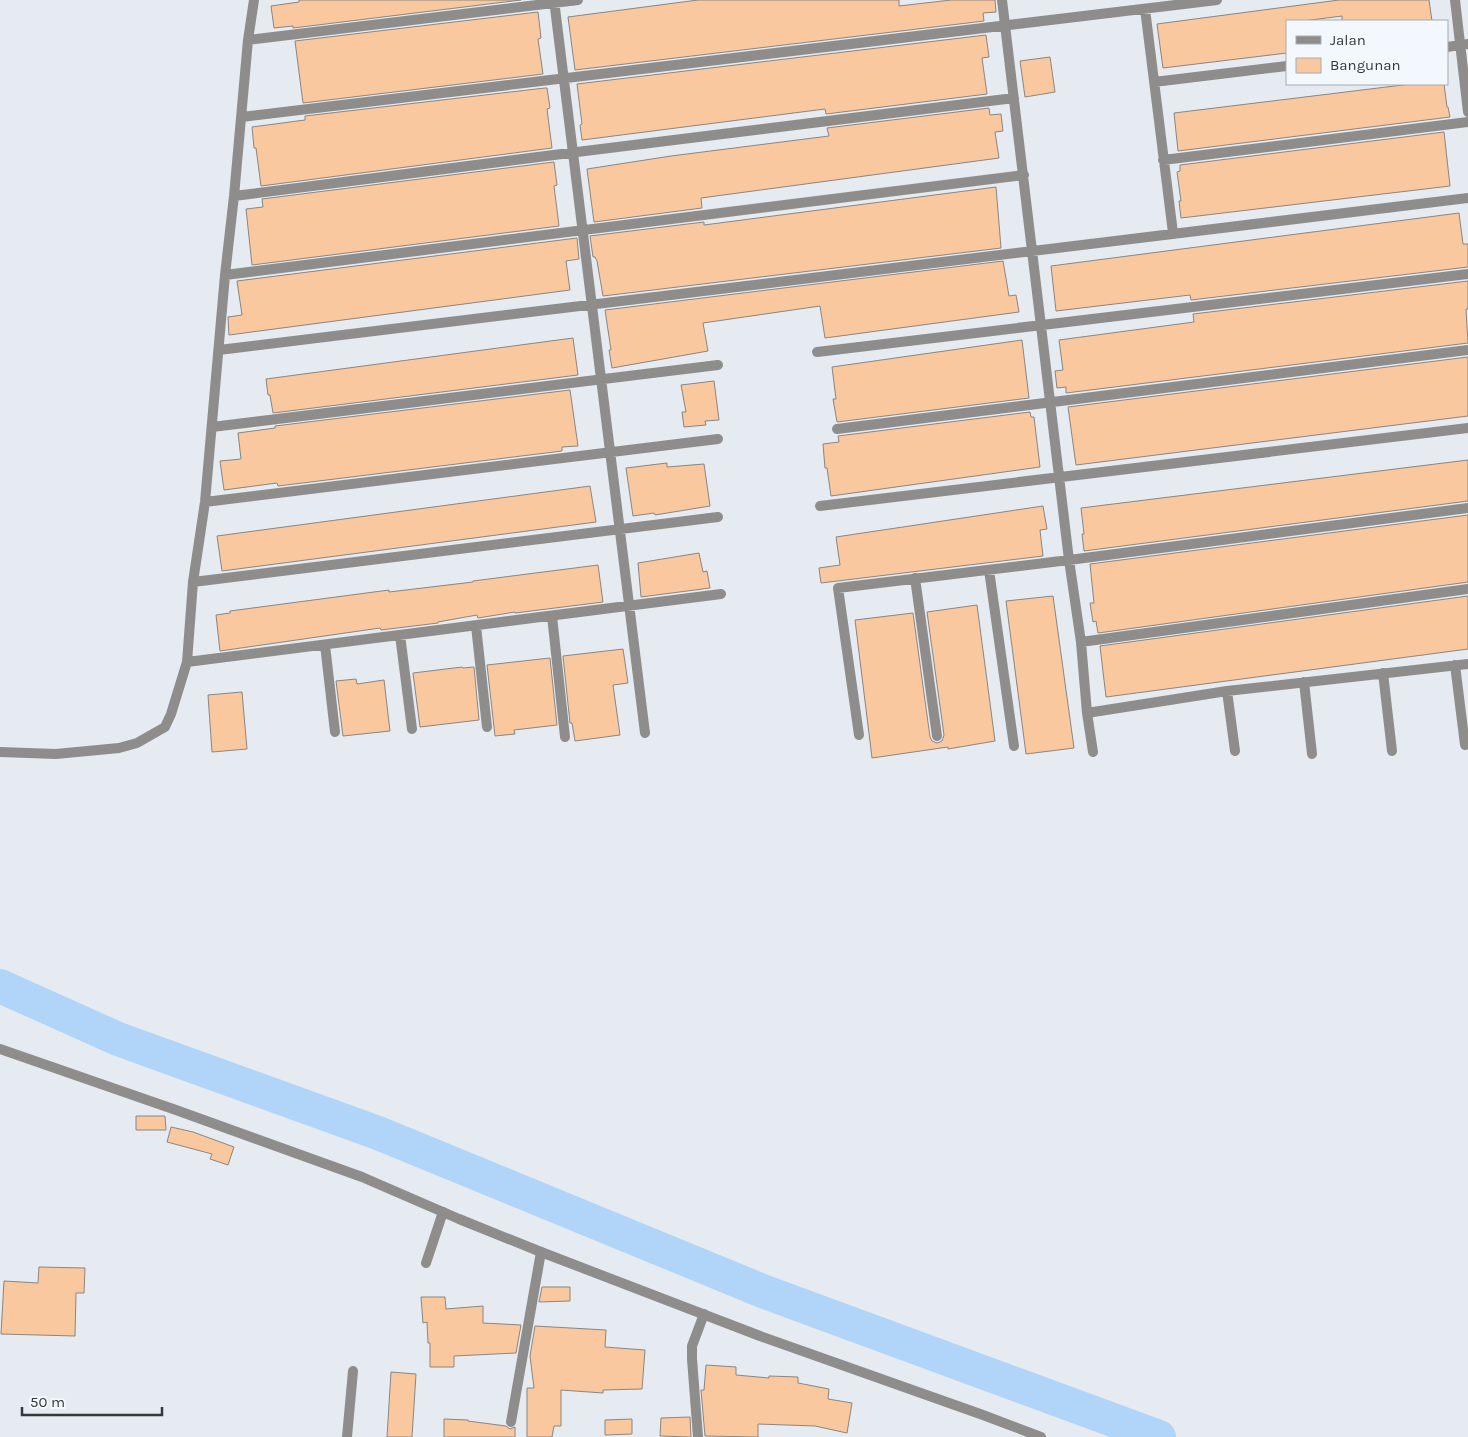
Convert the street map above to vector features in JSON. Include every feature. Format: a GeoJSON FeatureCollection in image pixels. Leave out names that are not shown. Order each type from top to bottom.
{"type":"FeatureCollection","features":[{"type":"Feature","properties":{"kind":"street"},"geometry":{"type":"LineString","coordinates":[[0,752],[56,754],[119,748],[137,743],[164,727],[171,714],[187,662],[193,582],[205,502],[225,275],[242,117],[248,40],[254,0]]}},
{"type":"Feature","properties":{"kind":"street"},"geometry":{"type":"LineString","coordinates":[[248,40],[554,1],[578,0]]}},
{"type":"Feature","properties":{"kind":"street"},"geometry":{"type":"LineString","coordinates":[[1002,0],[1093,752]]}},
{"type":"Feature","properties":{"kind":"street"},"geometry":{"type":"LineString","coordinates":[[242,117],[1217,0]]}},
{"type":"Feature","properties":{"kind":"street"},"geometry":{"type":"LineString","coordinates":[[1455,0],[1464,45],[1468,112]]}},
{"type":"Feature","properties":{"kind":"street"},"geometry":{"type":"LineString","coordinates":[[554,1],[645,733]]}},
{"type":"Feature","properties":{"kind":"street"},"geometry":{"type":"LineString","coordinates":[[1145,9],[1173,233]]}},
{"type":"Feature","properties":{"kind":"street"},"geometry":{"type":"LineString","coordinates":[[1448,47],[1464,45]]}},
{"type":"Feature","properties":{"kind":"street"},"geometry":{"type":"LineString","coordinates":[[1154,82],[1286,66]]}},
{"type":"Feature","properties":{"kind":"street"},"geometry":{"type":"LineString","coordinates":[[234,196],[1014,98]]}},
{"type":"Feature","properties":{"kind":"street"},"geometry":{"type":"LineString","coordinates":[[1163,160],[1468,122]]}},
{"type":"Feature","properties":{"kind":"street"},"geometry":{"type":"LineString","coordinates":[[225,275],[1024,175]]}},
{"type":"Feature","properties":{"kind":"street"},"geometry":{"type":"LineString","coordinates":[[219,350],[1468,198]]}},
{"type":"Feature","properties":{"kind":"street"},"geometry":{"type":"LineString","coordinates":[[817,352],[1468,274]]}},
{"type":"Feature","properties":{"kind":"street"},"geometry":{"type":"LineString","coordinates":[[836,429],[1468,350]]}},
{"type":"Feature","properties":{"kind":"street"},"geometry":{"type":"LineString","coordinates":[[212,427],[718,365]]}},
{"type":"Feature","properties":{"kind":"street"},"geometry":{"type":"LineString","coordinates":[[820,506],[1468,428]]}},
{"type":"Feature","properties":{"kind":"street"},"geometry":{"type":"LineString","coordinates":[[205,502],[718,439]]}},
{"type":"Feature","properties":{"kind":"street"},"geometry":{"type":"LineString","coordinates":[[859,735],[838,588],[1468,508]]}},
{"type":"Feature","properties":{"kind":"street"},"geometry":{"type":"LineString","coordinates":[[193,582],[718,517]]}},
{"type":"Feature","properties":{"kind":"street"},"geometry":{"type":"LineString","coordinates":[[989,570],[1014,746]]}},
{"type":"Feature","properties":{"kind":"street"},"geometry":{"type":"LineString","coordinates":[[915,578],[937,736]]}},
{"type":"Feature","properties":{"kind":"street"},"geometry":{"type":"LineString","coordinates":[[1081,642],[1468,589]]}},
{"type":"Feature","properties":{"kind":"street"},"geometry":{"type":"LineString","coordinates":[[187,662],[720,594]]}},
{"type":"Feature","properties":{"kind":"street"},"geometry":{"type":"LineString","coordinates":[[552,616],[565,737]]}},
{"type":"Feature","properties":{"kind":"street"},"geometry":{"type":"LineString","coordinates":[[476,626],[486,726]]}},
{"type":"Feature","properties":{"kind":"street"},"geometry":{"type":"LineString","coordinates":[[400,635],[412,729]]}},
{"type":"Feature","properties":{"kind":"street"},"geometry":{"type":"LineString","coordinates":[[325,645],[334,732]]}},
{"type":"Feature","properties":{"kind":"street"},"geometry":{"type":"LineString","coordinates":[[1087,713],[1304,682],[1468,664]]}},
{"type":"Feature","properties":{"kind":"street"},"geometry":{"type":"LineString","coordinates":[[1455,665],[1465,745]]}},
{"type":"Feature","properties":{"kind":"street"},"geometry":{"type":"LineString","coordinates":[[1382,674],[1392,751]]}},
{"type":"Feature","properties":{"kind":"street"},"geometry":{"type":"LineString","coordinates":[[1304,682],[1312,754]]}},
{"type":"Feature","properties":{"kind":"street"},"geometry":{"type":"LineString","coordinates":[[1228,692],[1235,750]]}},
{"type":"Feature","properties":{"kind":"street"},"geometry":{"type":"LineString","coordinates":[[0,1049],[362,1177],[541,1252],[760,1336],[983,1414],[1041,1437]]}},
{"type":"Feature","properties":{"kind":"street"},"geometry":{"type":"LineString","coordinates":[[426,1263],[443,1212]]}},
{"type":"Feature","properties":{"kind":"street"},"geometry":{"type":"LineString","coordinates":[[511,1422],[541,1252]]}},
{"type":"Feature","properties":{"kind":"street"},"geometry":{"type":"LineString","coordinates":[[698,1437],[692,1346],[704,1314]]}},
{"type":"Feature","properties":{"kind":"street"},"geometry":{"type":"LineString","coordinates":[[347,1437],[353,1371]]}},
{"type":"Feature","properties":{"kind":"building"},"geometry":{"type":"Polygon","coordinates":[[[299,0],[521,0],[293,28],[293,26],[274,28],[271,6],[299,2],[299,0]]]}},
{"type":"Feature","properties":{"kind":"building"},"geometry":{"type":"Polygon","coordinates":[[[698,0],[899,0],[899,6],[951,0],[995,0],[996,12],[983,13],[984,21],[575,70],[568,17],[698,0]]]}},
{"type":"Feature","properties":{"kind":"building"},"geometry":{"type":"Polygon","coordinates":[[[1339,0],[1429,0],[1432,20],[1342,20],[1342,16],[1311,20],[1286,20],[1286,53],[1163,68],[1157,24],[1339,0]]]}},
{"type":"Feature","properties":{"kind":"building"},"geometry":{"type":"Polygon","coordinates":[[[538,12],[541,38],[538,39],[543,74],[303,103],[295,41],[538,12]]]}},
{"type":"Feature","properties":{"kind":"building"},"geometry":{"type":"Polygon","coordinates":[[[986,35],[989,57],[982,58],[987,94],[826,114],[825,109],[582,140],[577,84],[986,35]]]}},
{"type":"Feature","properties":{"kind":"building"},"geometry":{"type":"Polygon","coordinates":[[[1050,57],[1055,92],[1025,97],[1020,61],[1050,57]]]}},
{"type":"Feature","properties":{"kind":"building"},"geometry":{"type":"Polygon","coordinates":[[[1403,85],[1444,85],[1450,117],[1178,151],[1174,113],[1403,85]]]}},
{"type":"Feature","properties":{"kind":"building"},"geometry":{"type":"Polygon","coordinates":[[[547,88],[550,108],[547,109],[552,148],[261,186],[252,127],[305,120],[305,116],[547,88]]]}},
{"type":"Feature","properties":{"kind":"building"},"geometry":{"type":"Polygon","coordinates":[[[989,108],[990,115],[1001,114],[1003,131],[995,132],[999,158],[701,198],[702,208],[594,222],[587,169],[671,156],[829,136],[827,128],[989,108]]]}},
{"type":"Feature","properties":{"kind":"building"},"geometry":{"type":"Polygon","coordinates":[[[1444,132],[1450,186],[1181,218],[1177,172],[1180,171],[1180,165],[1444,132]]]}},
{"type":"Feature","properties":{"kind":"building"},"geometry":{"type":"Polygon","coordinates":[[[554,162],[557,185],[554,186],[559,226],[252,265],[246,209],[263,207],[262,199],[554,162]]]}},
{"type":"Feature","properties":{"kind":"building"},"geometry":{"type":"Polygon","coordinates":[[[996,187],[1001,248],[603,296],[597,261],[593,257],[590,236],[704,222],[704,225],[996,187]]]}},
{"type":"Feature","properties":{"kind":"building"},"geometry":{"type":"Polygon","coordinates":[[[1459,213],[1463,244],[1468,244],[1468,267],[1191,300],[1190,295],[1056,311],[1051,266],[1459,213]]]}},
{"type":"Feature","properties":{"kind":"building"},"geometry":{"type":"Polygon","coordinates":[[[577,238],[579,259],[566,261],[570,290],[229,335],[228,317],[242,315],[237,281],[577,238]]]}},
{"type":"Feature","properties":{"kind":"building"},"geometry":{"type":"Polygon","coordinates":[[[1003,261],[1009,296],[1016,295],[1019,312],[825,338],[820,306],[703,323],[708,351],[612,368],[605,310],[1003,261]]]}},
{"type":"Feature","properties":{"kind":"building"},"geometry":{"type":"Polygon","coordinates":[[[1468,281],[1468,309],[1466,309],[1468,343],[1066,393],[1066,387],[1057,388],[1055,371],[1063,370],[1059,340],[1194,322],[1193,314],[1468,281]]]}},
{"type":"Feature","properties":{"kind":"building"},"geometry":{"type":"Polygon","coordinates":[[[573,338],[578,375],[273,413],[270,395],[268,395],[266,379],[573,338]]]}},
{"type":"Feature","properties":{"kind":"building"},"geometry":{"type":"Polygon","coordinates":[[[1022,340],[1029,398],[837,422],[833,399],[836,399],[832,367],[1022,340]]]}},
{"type":"Feature","properties":{"kind":"building"},"geometry":{"type":"Polygon","coordinates":[[[1468,357],[1468,416],[1076,465],[1068,407],[1468,357]]]}},
{"type":"Feature","properties":{"kind":"building"},"geometry":{"type":"Polygon","coordinates":[[[714,381],[719,420],[705,421],[706,425],[684,427],[682,412],[686,412],[681,385],[714,381]]]}},
{"type":"Feature","properties":{"kind":"building"},"geometry":{"type":"Polygon","coordinates":[[[570,390],[578,446],[562,447],[562,451],[278,486],[277,483],[224,490],[220,461],[241,459],[238,433],[275,428],[275,426],[570,390]]]}},
{"type":"Feature","properties":{"kind":"building"},"geometry":{"type":"Polygon","coordinates":[[[1030,412],[1031,417],[1034,417],[1040,467],[831,496],[827,468],[825,468],[823,444],[839,442],[838,436],[1030,412]]]}},
{"type":"Feature","properties":{"kind":"building"},"geometry":{"type":"Polygon","coordinates":[[[1468,460],[1468,501],[1084,551],[1081,508],[1468,460]]]}},
{"type":"Feature","properties":{"kind":"building"},"geometry":{"type":"Polygon","coordinates":[[[667,463],[667,467],[704,464],[710,506],[655,515],[654,513],[633,516],[626,468],[667,463]]]}},
{"type":"Feature","properties":{"kind":"building"},"geometry":{"type":"Polygon","coordinates":[[[590,486],[596,522],[222,571],[217,536],[590,486]]]}},
{"type":"Feature","properties":{"kind":"building"},"geometry":{"type":"Polygon","coordinates":[[[1043,506],[1047,529],[1040,530],[1043,556],[821,583],[819,568],[840,565],[836,537],[1043,506]]]}},
{"type":"Feature","properties":{"kind":"building"},"geometry":{"type":"Polygon","coordinates":[[[1468,515],[1468,582],[1098,633],[1096,621],[1093,622],[1090,603],[1094,603],[1090,564],[1468,515]]]}},
{"type":"Feature","properties":{"kind":"building"},"geometry":{"type":"Polygon","coordinates":[[[699,553],[703,572],[707,571],[710,588],[641,597],[638,563],[699,553]]]}},
{"type":"Feature","properties":{"kind":"building"},"geometry":{"type":"Polygon","coordinates":[[[598,565],[603,602],[478,618],[477,615],[438,623],[381,630],[380,628],[220,651],[216,615],[230,613],[230,611],[598,565]]]}},
{"type":"Feature","properties":{"kind":"building"},"geometry":{"type":"Polygon","coordinates":[[[1053,596],[1074,748],[1026,754],[1006,601],[1053,596]]]}},
{"type":"Feature","properties":{"kind":"building"},"geometry":{"type":"Polygon","coordinates":[[[1468,596],[1468,649],[1106,697],[1100,646],[1468,596]]]}},
{"type":"Feature","properties":{"kind":"building"},"geometry":{"type":"Polygon","coordinates":[[[977,605],[995,741],[872,758],[855,620],[913,613],[930,737],[932,741],[937,743],[942,741],[944,735],[927,612],[977,605]]]}},
{"type":"Feature","properties":{"kind":"building"},"geometry":{"type":"Polygon","coordinates":[[[623,649],[628,683],[613,685],[620,735],[575,741],[572,723],[570,723],[563,656],[623,649]]]}},
{"type":"Feature","properties":{"kind":"building"},"geometry":{"type":"Polygon","coordinates":[[[550,658],[557,725],[514,730],[515,734],[495,736],[487,665],[550,658]]]}},
{"type":"Feature","properties":{"kind":"building"},"geometry":{"type":"Polygon","coordinates":[[[474,667],[479,720],[420,727],[413,673],[474,667]]]}},
{"type":"Feature","properties":{"kind":"building"},"geometry":{"type":"Polygon","coordinates":[[[356,679],[357,684],[384,680],[390,731],[343,736],[336,681],[356,679]]]}},
{"type":"Feature","properties":{"kind":"building"},"geometry":{"type":"Polygon","coordinates":[[[242,692],[247,749],[212,752],[208,695],[242,692]]]}},
{"type":"Feature","properties":{"kind":"building"},"geometry":{"type":"Polygon","coordinates":[[[136,1116],[165,1116],[166,1130],[136,1130],[136,1116]]]}},
{"type":"Feature","properties":{"kind":"building"},"geometry":{"type":"Polygon","coordinates":[[[171,1127],[193,1132],[234,1147],[228,1165],[210,1159],[212,1154],[167,1142],[171,1127]]]}},
{"type":"Feature","properties":{"kind":"building"},"geometry":{"type":"Polygon","coordinates":[[[39,1267],[85,1268],[84,1293],[76,1293],[75,1336],[1,1334],[4,1281],[38,1283],[39,1267]]]}},
{"type":"Feature","properties":{"kind":"building"},"geometry":{"type":"Polygon","coordinates":[[[542,1287],[570,1287],[570,1301],[539,1302],[542,1287]]]}},
{"type":"Feature","properties":{"kind":"building"},"geometry":{"type":"Polygon","coordinates":[[[421,1297],[445,1297],[446,1309],[483,1306],[483,1323],[521,1325],[516,1353],[454,1356],[454,1367],[430,1367],[430,1343],[428,1343],[427,1322],[423,1323],[421,1297]]]}},
{"type":"Feature","properties":{"kind":"building"},"geometry":{"type":"Polygon","coordinates":[[[535,1326],[606,1330],[605,1347],[645,1350],[642,1389],[603,1390],[603,1393],[561,1390],[561,1426],[554,1426],[552,1437],[527,1437],[527,1388],[534,1388],[530,1356],[535,1326]]]}},
{"type":"Feature","properties":{"kind":"building"},"geometry":{"type":"Polygon","coordinates":[[[706,1365],[736,1367],[736,1375],[769,1378],[769,1376],[798,1377],[798,1383],[829,1389],[828,1399],[852,1403],[847,1433],[815,1426],[758,1424],[758,1437],[705,1436],[701,1390],[704,1390],[706,1365]]]}},
{"type":"Feature","properties":{"kind":"building"},"geometry":{"type":"Polygon","coordinates":[[[391,1372],[416,1374],[412,1437],[387,1437],[391,1372]]]}},
{"type":"Feature","properties":{"kind":"building"},"geometry":{"type":"Polygon","coordinates":[[[690,1417],[691,1437],[660,1436],[661,1418],[690,1417]]]}},
{"type":"Feature","properties":{"kind":"building"},"geometry":{"type":"Polygon","coordinates":[[[444,1419],[468,1420],[506,1426],[510,1429],[515,1427],[515,1437],[444,1437],[444,1419]]]}},
{"type":"Feature","properties":{"kind":"building"},"geometry":{"type":"Polygon","coordinates":[[[632,1419],[632,1434],[605,1435],[605,1420],[632,1419]]]}},
{"type":"Feature","properties":{"kind":"waterway"},"geometry":{"type":"LineString","coordinates":[[0,986],[118,1039],[378,1133],[765,1292],[1159,1437]]}}]}
